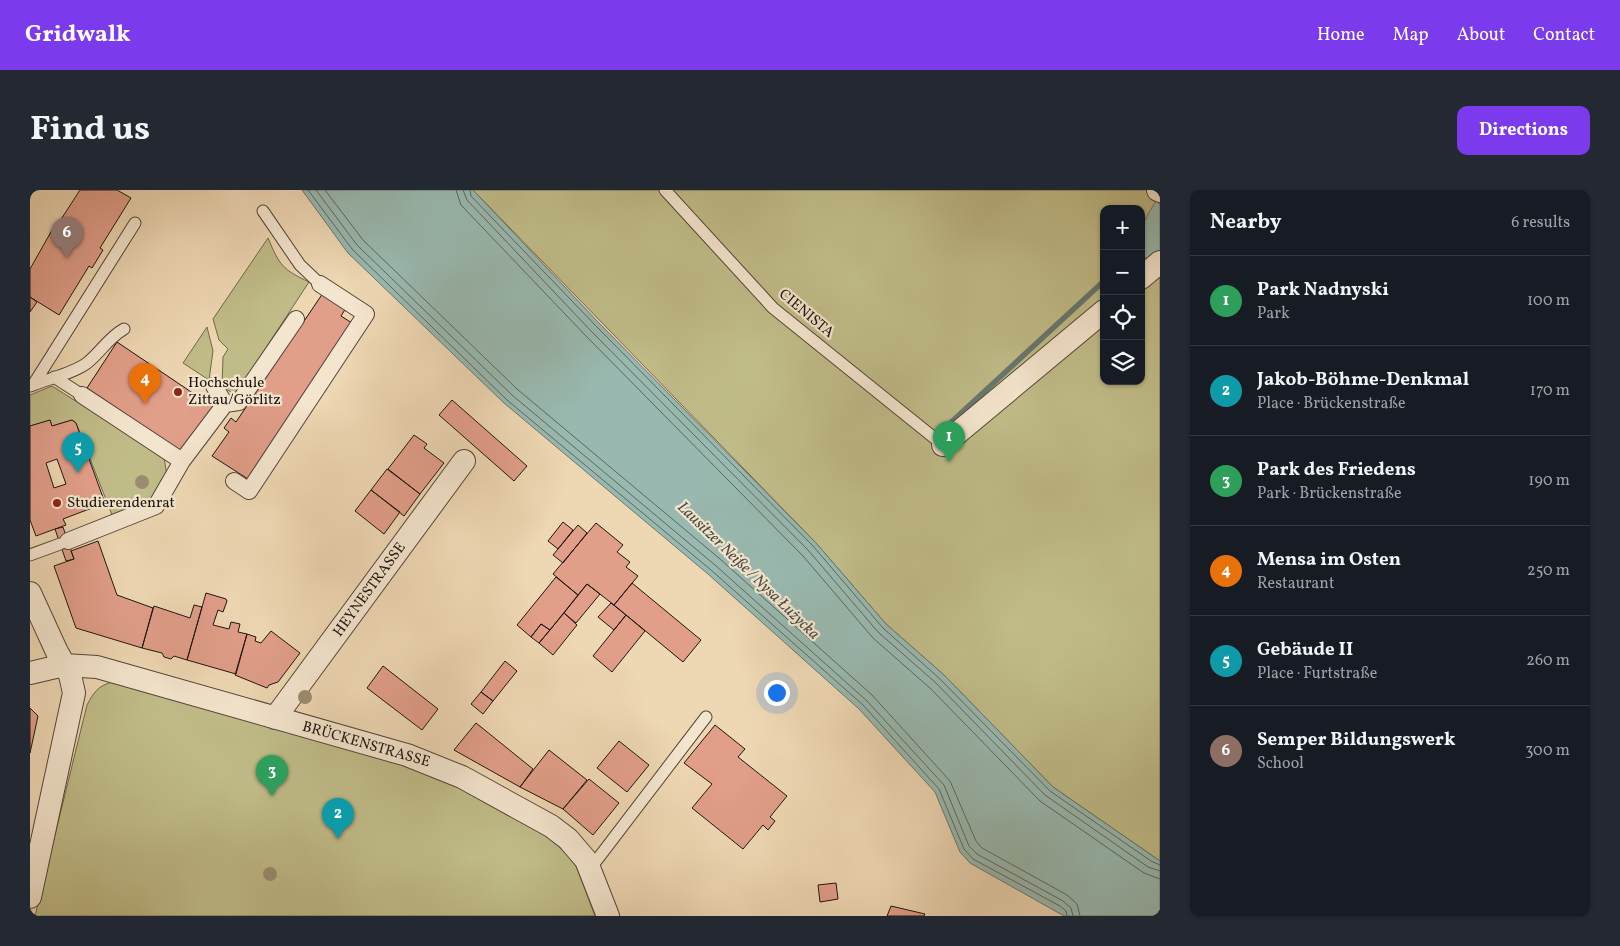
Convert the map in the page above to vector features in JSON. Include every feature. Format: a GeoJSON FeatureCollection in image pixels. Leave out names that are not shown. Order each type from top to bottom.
{"type":"FeatureCollection","features":[{"type":"Feature","properties":{"kind":"street"},"geometry":{"type":"LineString","coordinates":[[1145,275],[1160,262]]}},
{"type":"Feature","properties":{"kind":"street"},"geometry":{"type":"LineString","coordinates":[[234,481],[250,491],[366,314],[320,284]]}},
{"type":"Feature","properties":{"kind":"street"},"geometry":{"type":"LineString","coordinates":[[943,445],[1100,314]]}},
{"type":"Feature","properties":{"kind":"street"},"geometry":{"type":"LineString","coordinates":[[64,542],[156,506],[182,461],[225,404],[239,402],[296,320]]}},
{"type":"Feature","properties":{"kind":"street"},"geometry":{"type":"LineString","coordinates":[[214,386],[225,404]]}},
{"type":"Feature","properties":{"kind":"street"},"geometry":{"type":"LineString","coordinates":[[82,395],[182,461]]}},
{"type":"Feature","properties":{"kind":"street","name":"HEYNESTRASSE"},"geometry":{"type":"LineString","coordinates":[[275,718],[464,461]]}},
{"type":"Feature","properties":{"kind":"street"},"geometry":{"type":"LineString","coordinates":[[30,593],[74,683],[74,693],[30,897]]}},
{"type":"Feature","properties":{"kind":"street","name":"BRÜCKENSTRASSE"},"geometry":{"type":"LineString","coordinates":[[30,673],[64,665],[97,667],[440,767],[551,826],[579,850],[590,869],[608,916]]}},
{"type":"Feature","properties":{"kind":"lane","name":"CIENISTA"},"geometry":{"type":"LineString","coordinates":[[665,190],[773,308],[943,445]]}},
{"type":"Feature","properties":{"kind":"lane"},"geometry":{"type":"LineString","coordinates":[[263,211],[300,265],[320,284]]}},
{"type":"Feature","properties":{"kind":"lane"},"geometry":{"type":"LineString","coordinates":[[31,386],[135,222]]}},
{"type":"Feature","properties":{"kind":"lane"},"geometry":{"type":"LineString","coordinates":[[31,386],[84,365],[94,357],[112,335],[124,329]]}},
{"type":"Feature","properties":{"kind":"lane"},"geometry":{"type":"LineString","coordinates":[[54,377],[82,395]]}},
{"type":"Feature","properties":{"kind":"lane"},"geometry":{"type":"LineString","coordinates":[[30,555],[64,542]]}},
{"type":"Feature","properties":{"kind":"lane"},"geometry":{"type":"LineString","coordinates":[[590,869],[706,717]]}},
{"type":"Feature","properties":{"kind":"shaded area"},"geometry":{"type":"Polygon","coordinates":[[[473,190],[1160,190],[1160,861],[1053,787],[944,675],[886,624],[816,543],[473,190]]]}},
{"type":"Feature","properties":{"kind":"shaded area"},"geometry":{"type":"Polygon","coordinates":[[[268,238],[283,266],[293,274],[309,282],[235,395],[222,386],[223,357],[228,349],[219,340],[213,319],[268,238]]]}},
{"type":"Feature","properties":{"kind":"shaded area"},"geometry":{"type":"Polygon","coordinates":[[[207,327],[213,351],[209,380],[183,363],[207,327]]]}},
{"type":"Feature","properties":{"kind":"shaded area"},"geometry":{"type":"Polygon","coordinates":[[[52,386],[164,457],[167,476],[152,505],[114,520],[76,423],[72,420],[52,426],[50,420],[30,426],[30,395],[52,386]]]}},
{"type":"Feature","properties":{"kind":"shaded area"},"geometry":{"type":"Polygon","coordinates":[[[112,682],[439,775],[546,835],[569,856],[577,868],[595,916],[35,916],[87,705],[97,690],[103,685],[112,682]]]}},
{"type":"Feature","properties":{"kind":"water","name":"Lausitzer Neiße / Nysa Łużycka"},"geometry":{"type":"Polygon","coordinates":[[[302,190],[473,190],[599,323],[816,543],[886,624],[944,675],[1053,787],[1160,861],[1160,916],[1064,916],[970,863],[960,852],[935,792],[859,709],[708,574],[504,403],[348,253],[302,190]]]}},
{"type":"Feature","properties":{"kind":"water"},"geometry":{"type":"Polygon","coordinates":[[[1156,201],[1160,205],[1160,251],[1146,259],[1145,219],[1156,201]]]}},
{"type":"Feature","properties":{"kind":"building"},"geometry":{"type":"Polygon","coordinates":[[[80,190],[117,190],[131,198],[100,248],[103,250],[92,268],[89,266],[59,315],[30,297],[30,269],[56,223],[58,224],[80,190]]]}},
{"type":"Feature","properties":{"kind":"building"},"geometry":{"type":"Polygon","coordinates":[[[323,293],[346,308],[341,316],[352,323],[248,479],[212,456],[229,432],[224,428],[231,418],[236,422],[323,293]]]}},
{"type":"Feature","properties":{"kind":"building"},"geometry":{"type":"Polygon","coordinates":[[[30,297],[37,302],[30,312],[30,297]]]}},
{"type":"Feature","properties":{"kind":"building"},"geometry":{"type":"Polygon","coordinates":[[[117,342],[215,408],[184,453],[87,388],[117,342]]]}},
{"type":"Feature","properties":{"kind":"building"},"geometry":{"type":"Polygon","coordinates":[[[452,400],[527,466],[514,481],[439,415],[452,400]]]}},
{"type":"Feature","properties":{"kind":"building"},"geometry":{"type":"Polygon","coordinates":[[[50,420],[52,426],[72,420],[76,423],[105,503],[63,519],[66,525],[36,536],[30,520],[30,426],[50,420]],[[57,459],[46,463],[54,488],[66,484],[57,459]]]}},
{"type":"Feature","properties":{"kind":"building"},"geometry":{"type":"Polygon","coordinates":[[[414,435],[427,444],[424,448],[444,463],[420,494],[388,469],[414,435]]]}},
{"type":"Feature","properties":{"kind":"building"},"geometry":{"type":"Polygon","coordinates":[[[387,469],[420,494],[404,516],[371,490],[387,469]]]}},
{"type":"Feature","properties":{"kind":"building"},"geometry":{"type":"Polygon","coordinates":[[[371,490],[400,512],[384,534],[355,511],[371,490]]]}},
{"type":"Feature","properties":{"kind":"building"},"geometry":{"type":"Polygon","coordinates":[[[563,522],[573,530],[558,549],[548,541],[563,522]]]}},
{"type":"Feature","properties":{"kind":"building"},"geometry":{"type":"Polygon","coordinates":[[[596,523],[623,545],[617,552],[630,562],[626,567],[638,576],[614,605],[587,584],[578,595],[553,574],[596,523]]]}},
{"type":"Feature","properties":{"kind":"building"},"geometry":{"type":"Polygon","coordinates":[[[578,525],[587,533],[563,563],[553,555],[578,525]]]}},
{"type":"Feature","properties":{"kind":"building"},"geometry":{"type":"Polygon","coordinates":[[[63,527],[74,559],[66,561],[55,529],[63,527]]]}},
{"type":"Feature","properties":{"kind":"building"},"geometry":{"type":"Polygon","coordinates":[[[98,541],[117,595],[153,608],[142,648],[76,628],[54,566],[74,559],[71,551],[98,541]]]}},
{"type":"Feature","properties":{"kind":"building"},"geometry":{"type":"Polygon","coordinates":[[[556,577],[578,595],[550,630],[541,624],[531,637],[517,625],[556,577]]]}},
{"type":"Feature","properties":{"kind":"building"},"geometry":{"type":"Polygon","coordinates":[[[632,583],[701,640],[683,662],[614,605],[632,583]]]}},
{"type":"Feature","properties":{"kind":"building"},"geometry":{"type":"Polygon","coordinates":[[[587,584],[600,594],[576,623],[564,613],[587,584]]]}},
{"type":"Feature","properties":{"kind":"building"},"geometry":{"type":"Polygon","coordinates":[[[206,593],[226,599],[227,601],[223,612],[218,610],[213,625],[229,629],[231,622],[240,624],[238,632],[247,634],[236,674],[187,660],[206,593]]]}},
{"type":"Feature","properties":{"kind":"building"},"geometry":{"type":"Polygon","coordinates":[[[611,603],[626,615],[614,630],[598,617],[611,603]]]}},
{"type":"Feature","properties":{"kind":"building"},"geometry":{"type":"Polygon","coordinates":[[[194,605],[202,607],[187,660],[174,656],[171,659],[164,657],[162,653],[142,648],[154,606],[190,618],[194,605]]]}},
{"type":"Feature","properties":{"kind":"building"},"geometry":{"type":"Polygon","coordinates":[[[564,613],[577,625],[553,655],[539,643],[564,613]]]}},
{"type":"Feature","properties":{"kind":"building"},"geometry":{"type":"Polygon","coordinates":[[[626,615],[645,631],[612,672],[593,656],[626,615]]]}},
{"type":"Feature","properties":{"kind":"building"},"geometry":{"type":"Polygon","coordinates":[[[541,624],[550,630],[539,643],[531,637],[541,624]]]}},
{"type":"Feature","properties":{"kind":"building"},"geometry":{"type":"Polygon","coordinates":[[[271,631],[300,653],[278,682],[269,685],[267,688],[235,675],[247,634],[256,637],[255,641],[261,643],[271,631]]]}},
{"type":"Feature","properties":{"kind":"building"},"geometry":{"type":"Polygon","coordinates":[[[505,661],[517,671],[493,701],[481,692],[505,661]]]}},
{"type":"Feature","properties":{"kind":"building"},"geometry":{"type":"Polygon","coordinates":[[[383,666],[438,709],[422,730],[367,688],[383,666]]]}},
{"type":"Feature","properties":{"kind":"building"},"geometry":{"type":"Polygon","coordinates":[[[481,692],[493,701],[483,714],[471,704],[481,692]]]}},
{"type":"Feature","properties":{"kind":"building"},"geometry":{"type":"Polygon","coordinates":[[[30,708],[38,716],[30,753],[30,708]]]}},
{"type":"Feature","properties":{"kind":"building"},"geometry":{"type":"Polygon","coordinates":[[[476,723],[533,769],[520,787],[454,750],[476,723]]]}},
{"type":"Feature","properties":{"kind":"building"},"geometry":{"type":"Polygon","coordinates":[[[715,725],[745,749],[738,757],[787,796],[770,817],[775,821],[768,830],[763,825],[743,849],[692,808],[712,784],[684,763],[715,725]]]}},
{"type":"Feature","properties":{"kind":"building"},"geometry":{"type":"Polygon","coordinates":[[[619,741],[649,765],[627,792],[597,768],[619,741]]]}},
{"type":"Feature","properties":{"kind":"building"},"geometry":{"type":"Polygon","coordinates":[[[549,750],[587,780],[563,809],[520,787],[549,750]]]}},
{"type":"Feature","properties":{"kind":"building"},"geometry":{"type":"Polygon","coordinates":[[[589,779],[619,803],[593,835],[563,809],[589,779]]]}},
{"type":"Feature","properties":{"kind":"building"},"geometry":{"type":"Polygon","coordinates":[[[836,883],[838,899],[820,902],[818,885],[836,883]]]}},
{"type":"Feature","properties":{"kind":"building"},"geometry":{"type":"Polygon","coordinates":[[[891,906],[925,914],[924,916],[887,916],[891,906]]]}},
{"type":"Feature","properties":{"kind":"waterway"},"geometry":{"type":"LineString","coordinates":[[946,427],[1100,285]]}},
{"type":"Feature","properties":{"kind":"place","name":"Semper Bildungswerk"},"geometry":{"type":"Point","coordinates":[67,258]}},
{"type":"Feature","properties":{"kind":"place","name":"Hochschule Zittau/Görlitz"},"geometry":{"type":"Point","coordinates":[178,392]}},
{"type":"Feature","properties":{"kind":"place","name":"Mensa im Osten"},"geometry":{"type":"Point","coordinates":[145,404]}},
{"type":"Feature","properties":{"kind":"place","name":"Park Nadnyski"},"geometry":{"type":"Point","coordinates":[949,462]}},
{"type":"Feature","properties":{"kind":"place","name":"Gebäude II"},"geometry":{"type":"Point","coordinates":[78,473]}},
{"type":"Feature","properties":{"kind":"place","name":"Studierendenrat"},"geometry":{"type":"Point","coordinates":[57,503]}},
{"type":"Feature","properties":{"kind":"place","name":"Park des Friedens"},"geometry":{"type":"Point","coordinates":[272,796]}},
{"type":"Feature","properties":{"kind":"place","name":"Jakob-Böhme-Denkmal"},"geometry":{"type":"Point","coordinates":[338,839]}}]}
